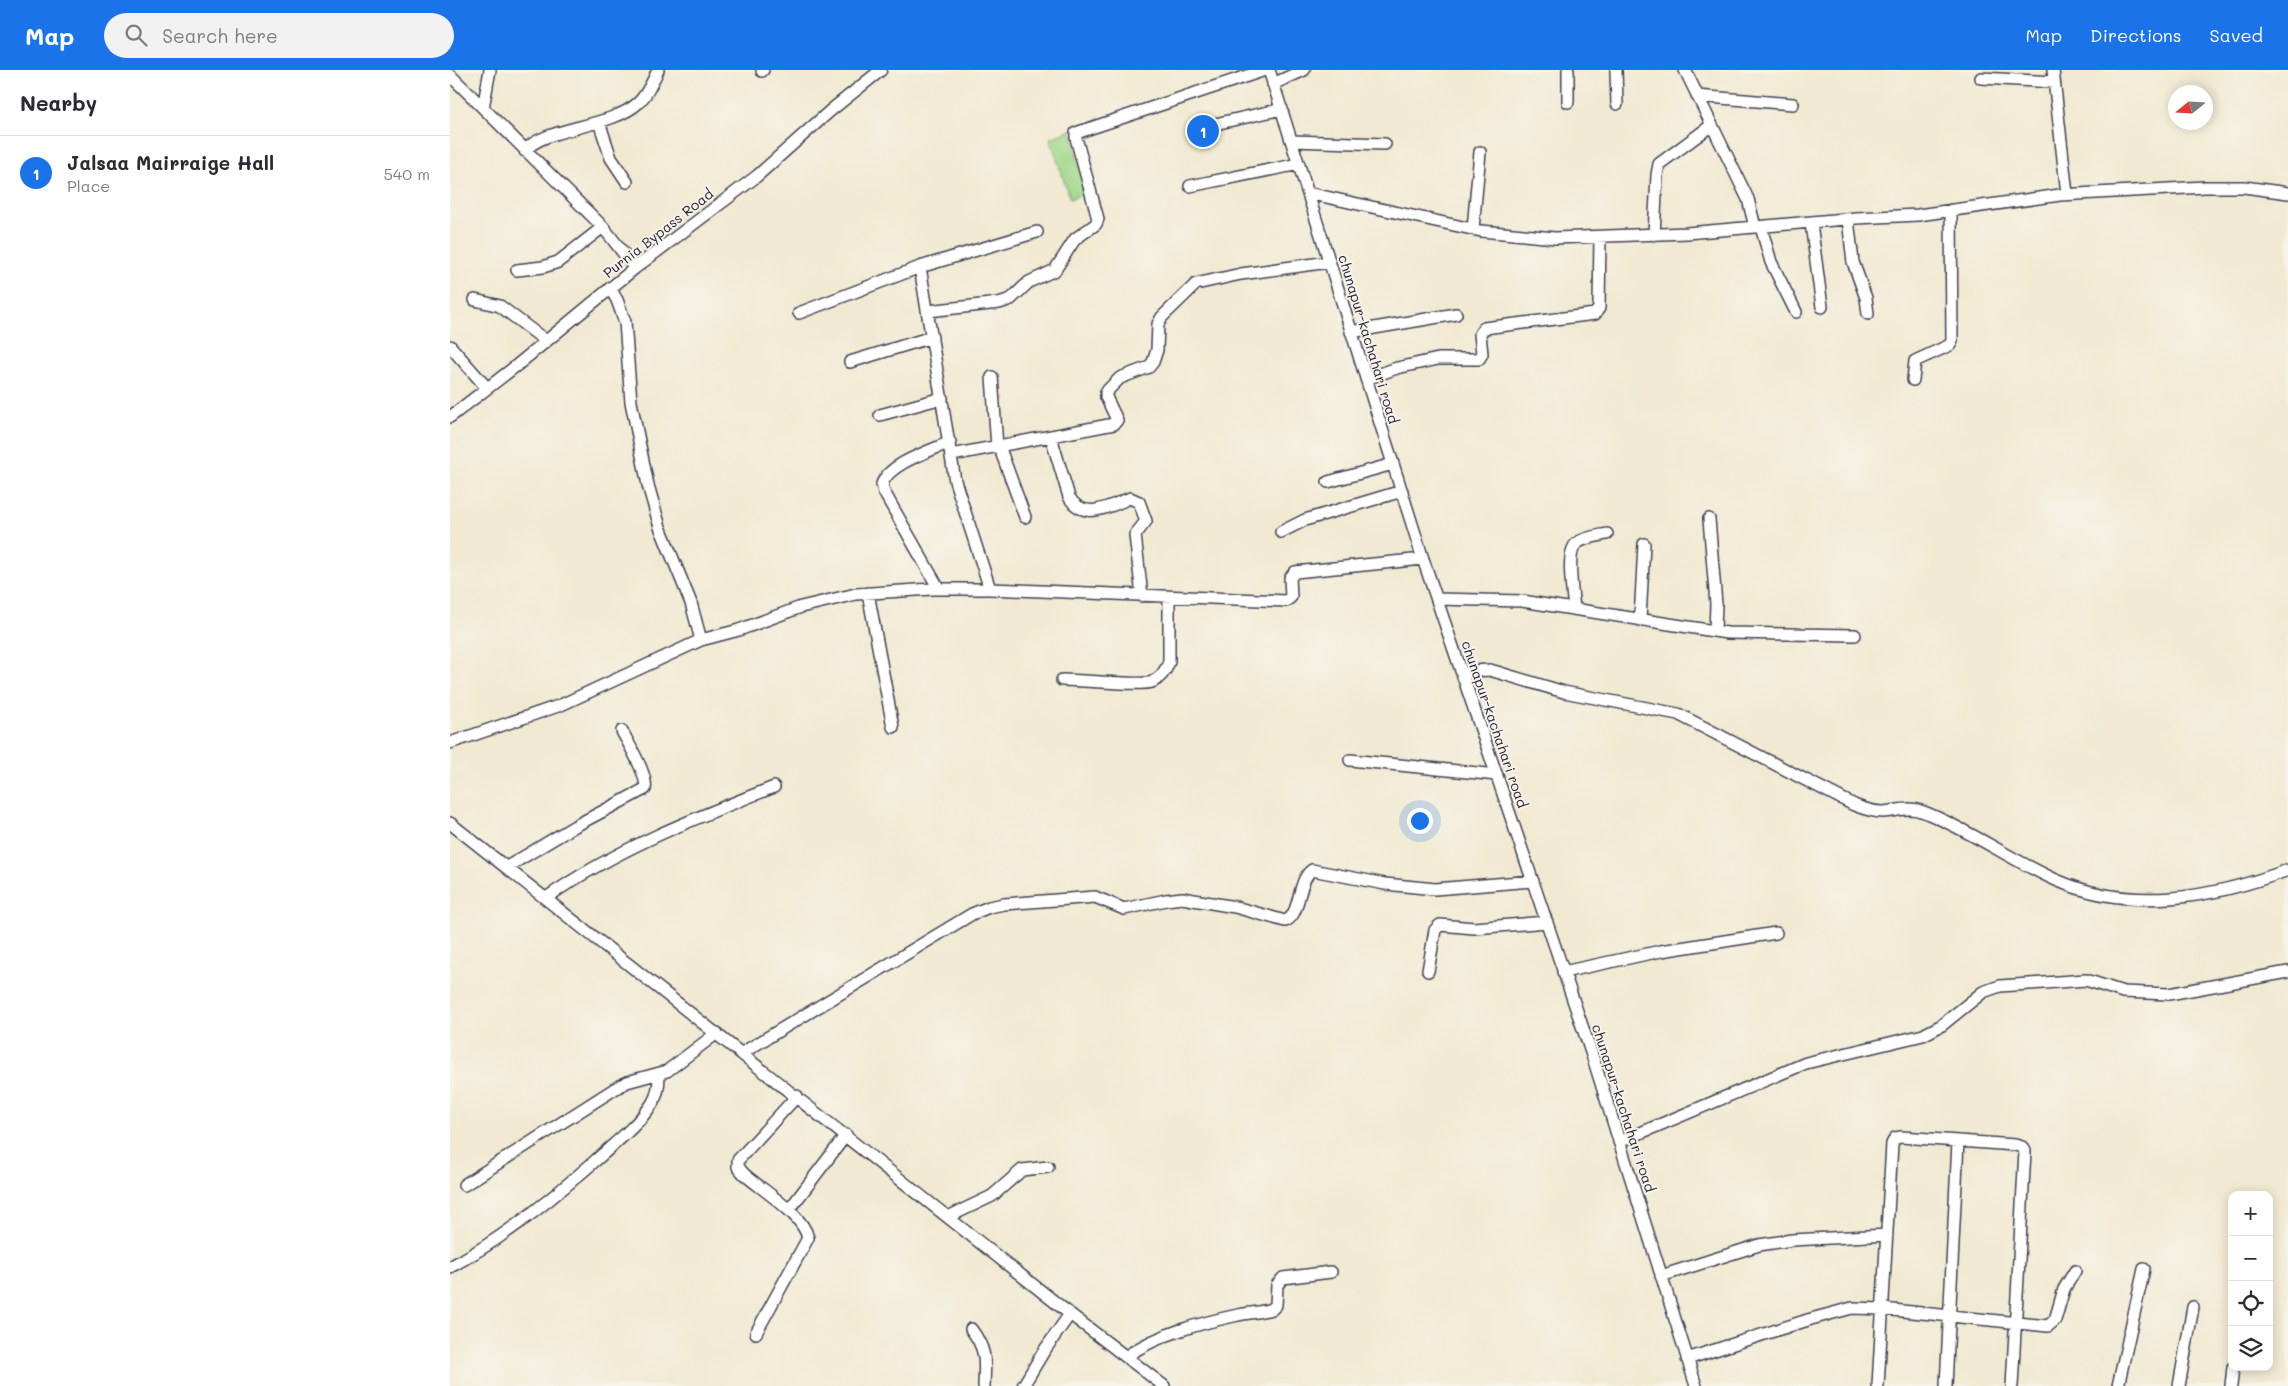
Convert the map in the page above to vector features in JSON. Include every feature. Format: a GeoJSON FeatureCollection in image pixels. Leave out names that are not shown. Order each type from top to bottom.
{"type":"FeatureCollection","features":[{"type":"Feature","properties":{"kind":"street"},"geometry":{"type":"LineString","coordinates":[[483,108],[490,70]]}},
{"type":"Feature","properties":{"kind":"street"},"geometry":{"type":"LineString","coordinates":[[525,151],[533,142],[599,122],[629,110],[639,102],[658,70]]}},
{"type":"Feature","properties":{"kind":"street","name":"Purnia Bypass Road"},"geometry":{"type":"LineString","coordinates":[[450,417],[635,268],[757,176],[830,111],[881,70]]}},
{"type":"Feature","properties":{"kind":"street"},"geometry":{"type":"LineString","coordinates":[[928,311],[999,303],[1011,299],[1029,282],[1055,270],[1075,239],[1096,224],[1098,219],[1076,133],[1267,70]]}},
{"type":"Feature","properties":{"kind":"street","name":"chunapur-kachahari road"},"geometry":{"type":"LineString","coordinates":[[1267,70],[1292,140],[1423,559],[1547,922],[1696,1386]]}},
{"type":"Feature","properties":{"kind":"street"},"geometry":{"type":"LineString","coordinates":[[1273,84],[1304,70]]}},
{"type":"Feature","properties":{"kind":"street"},"geometry":{"type":"LineString","coordinates":[[1568,70],[1568,102]]}},
{"type":"Feature","properties":{"kind":"street"},"geometry":{"type":"LineString","coordinates":[[1616,70],[1617,104]]}},
{"type":"Feature","properties":{"kind":"street"},"geometry":{"type":"LineString","coordinates":[[1685,70],[1748,199],[1771,262],[1796,312]]}},
{"type":"Feature","properties":{"kind":"street"},"geometry":{"type":"LineString","coordinates":[[450,75],[602,227],[635,268]]}},
{"type":"Feature","properties":{"kind":"street"},"geometry":{"type":"LineString","coordinates":[[1981,78],[2054,76],[2067,194]]}},
{"type":"Feature","properties":{"kind":"street"},"geometry":{"type":"LineString","coordinates":[[1697,96],[1793,104]]}},
{"type":"Feature","properties":{"kind":"street"},"geometry":{"type":"LineString","coordinates":[[1197,128],[1282,109]]}},
{"type":"Feature","properties":{"kind":"street"},"geometry":{"type":"LineString","coordinates":[[599,122],[611,158],[627,182]]}},
{"type":"Feature","properties":{"kind":"street"},"geometry":{"type":"LineString","coordinates":[[1654,235],[1656,181],[1659,164],[1712,126]]}},
{"type":"Feature","properties":{"kind":"street"},"geometry":{"type":"LineString","coordinates":[[1292,140],[1385,144]]}},
{"type":"Feature","properties":{"kind":"street"},"geometry":{"type":"LineString","coordinates":[[1473,229],[1480,152]]}},
{"type":"Feature","properties":{"kind":"street"},"geometry":{"type":"LineString","coordinates":[[1190,186],[1299,164]]}},
{"type":"Feature","properties":{"kind":"street"},"geometry":{"type":"LineString","coordinates":[[1308,193],[1473,229],[1554,238],[1654,235],[1918,215],[2067,194],[2205,187],[2244,187],[2288,192]]}},
{"type":"Feature","properties":{"kind":"street"},"geometry":{"type":"LineString","coordinates":[[1912,380],[1915,361],[1950,345],[1952,340],[1951,210]]}},
{"type":"Feature","properties":{"kind":"street"},"geometry":{"type":"LineString","coordinates":[[1848,219],[1854,262],[1866,298],[1868,314]]}},
{"type":"Feature","properties":{"kind":"street"},"geometry":{"type":"LineString","coordinates":[[1811,223],[1822,307]]}},
{"type":"Feature","properties":{"kind":"street"},"geometry":{"type":"LineString","coordinates":[[517,270],[543,267],[558,262],[602,227]]}},
{"type":"Feature","properties":{"kind":"street"},"geometry":{"type":"LineString","coordinates":[[799,313],[920,267],[1037,232]]}},
{"type":"Feature","properties":{"kind":"street"},"geometry":{"type":"LineString","coordinates":[[1366,378],[1397,368],[1438,359],[1477,360],[1482,354],[1480,334],[1484,328],[1595,314],[1599,308],[1600,237]]}},
{"type":"Feature","properties":{"kind":"street"},"geometry":{"type":"LineString","coordinates":[[952,455],[1110,426],[1116,422],[1116,416],[1106,396],[1106,392],[1120,378],[1149,366],[1153,362],[1157,350],[1158,324],[1168,311],[1196,284],[1241,274],[1329,262]]}},
{"type":"Feature","properties":{"kind":"street"},"geometry":{"type":"LineString","coordinates":[[920,267],[957,489],[990,589]]}},
{"type":"Feature","properties":{"kind":"street"},"geometry":{"type":"LineString","coordinates":[[610,288],[617,300],[625,322],[631,402],[648,485],[660,527],[691,603],[701,640]]}},
{"type":"Feature","properties":{"kind":"street"},"geometry":{"type":"LineString","coordinates":[[475,300],[500,306],[546,341]]}},
{"type":"Feature","properties":{"kind":"street"},"geometry":{"type":"LineString","coordinates":[[1351,332],[1456,314]]}},
{"type":"Feature","properties":{"kind":"street"},"geometry":{"type":"LineString","coordinates":[[850,362],[932,337]]}},
{"type":"Feature","properties":{"kind":"street"},"geometry":{"type":"LineString","coordinates":[[450,346],[487,388]]}},
{"type":"Feature","properties":{"kind":"street"},"geometry":{"type":"LineString","coordinates":[[992,377],[998,447],[1024,517]]}},
{"type":"Feature","properties":{"kind":"street"},"geometry":{"type":"LineString","coordinates":[[880,415],[942,398]]}},
{"type":"Feature","properties":{"kind":"street"},"geometry":{"type":"LineString","coordinates":[[1051,436],[1069,497],[1075,504],[1096,512],[1130,498],[1134,498],[1138,502],[1146,521],[1135,535],[1142,596]]}},
{"type":"Feature","properties":{"kind":"street"},"geometry":{"type":"LineString","coordinates":[[939,589],[884,492],[882,484],[887,474],[896,467],[950,442]]}},
{"type":"Feature","properties":{"kind":"street"},"geometry":{"type":"LineString","coordinates":[[1328,482],[1393,464]]}},
{"type":"Feature","properties":{"kind":"street"},"geometry":{"type":"LineString","coordinates":[[1281,532],[1305,520],[1402,491]]}},
{"type":"Feature","properties":{"kind":"street"},"geometry":{"type":"LineString","coordinates":[[1709,519],[1716,604],[1715,631]]}},
{"type":"Feature","properties":{"kind":"street"},"geometry":{"type":"LineString","coordinates":[[1574,609],[1570,555],[1572,550],[1582,540],[1607,534]]}},
{"type":"Feature","properties":{"kind":"street"},"geometry":{"type":"LineString","coordinates":[[1640,620],[1644,544]]}},
{"type":"Feature","properties":{"kind":"street"},"geometry":{"type":"LineString","coordinates":[[450,743],[561,705],[701,640],[732,632],[773,616],[833,598],[868,592],[990,589],[1286,601],[1291,597],[1290,578],[1294,572],[1423,559]]}},
{"type":"Feature","properties":{"kind":"street"},"geometry":{"type":"LineString","coordinates":[[868,592],[893,727]]}},
{"type":"Feature","properties":{"kind":"street"},"geometry":{"type":"LineString","coordinates":[[1062,680],[1144,684],[1157,679],[1169,662],[1169,597]]}},
{"type":"Feature","properties":{"kind":"street"},"geometry":{"type":"LineString","coordinates":[[1437,599],[1509,600],[1715,631],[1747,634],[1855,634]]}},
{"type":"Feature","properties":{"kind":"street"},"geometry":{"type":"LineString","coordinates":[[1463,675],[1472,671],[1490,670],[1564,692],[1678,714],[1854,805],[1875,811],[1907,808],[1925,812],[1969,833],[2055,880],[2096,893],[2149,899],[2194,897],[2257,882],[2288,870]]}},
{"type":"Feature","properties":{"kind":"street"},"geometry":{"type":"LineString","coordinates":[[507,867],[575,826],[645,790],[646,783],[622,731]]}},
{"type":"Feature","properties":{"kind":"street"},"geometry":{"type":"LineString","coordinates":[[1350,760],[1497,775]]}},
{"type":"Feature","properties":{"kind":"street"},"geometry":{"type":"LineString","coordinates":[[546,898],[586,871],[642,842],[774,788]]}},
{"type":"Feature","properties":{"kind":"street"},"geometry":{"type":"LineString","coordinates":[[450,823],[1070,1314],[1164,1386]]}},
{"type":"Feature","properties":{"kind":"street"},"geometry":{"type":"LineString","coordinates":[[742,1053],[972,914],[988,907],[1094,897],[1126,908],[1166,900],[1191,899],[1249,910],[1285,921],[1289,920],[1294,913],[1305,877],[1312,870],[1385,884],[1435,888],[1533,881]]}},
{"type":"Feature","properties":{"kind":"street"},"geometry":{"type":"LineString","coordinates":[[1428,971],[1434,930],[1440,924],[1474,928],[1547,922]]}},
{"type":"Feature","properties":{"kind":"street"},"geometry":{"type":"LineString","coordinates":[[1563,972],[1661,951],[1776,933]]}},
{"type":"Feature","properties":{"kind":"street"},"geometry":{"type":"LineString","coordinates":[[1619,1142],[1806,1063],[1923,1035],[1942,1025],[1972,1000],[1990,989],[2018,984],[2077,979],[2095,982],[2123,992],[2169,994],[2288,972]]}},
{"type":"Feature","properties":{"kind":"street"},"geometry":{"type":"LineString","coordinates":[[464,1185],[616,1088],[637,1079],[659,1075],[667,1071],[717,1033]]}},
{"type":"Feature","properties":{"kind":"street"},"geometry":{"type":"LineString","coordinates":[[450,1267],[518,1225],[612,1146],[652,1104],[657,1095],[659,1075]]}},
{"type":"Feature","properties":{"kind":"street"},"geometry":{"type":"LineString","coordinates":[[756,1333],[808,1238],[806,1232],[789,1210],[741,1171],[737,1164],[740,1157],[797,1096]]}},
{"type":"Feature","properties":{"kind":"street"},"geometry":{"type":"LineString","coordinates":[[789,1210],[846,1136]]}},
{"type":"Feature","properties":{"kind":"street"},"geometry":{"type":"LineString","coordinates":[[1878,1386],[1893,1141],[1901,1136],[2019,1146],[2025,1151],[2012,1386]]}},
{"type":"Feature","properties":{"kind":"street"},"geometry":{"type":"LineString","coordinates":[[1946,1386],[1958,1142]]}},
{"type":"Feature","properties":{"kind":"street"},"geometry":{"type":"LineString","coordinates":[[948,1217],[992,1196],[1022,1170],[1048,1167]]}},
{"type":"Feature","properties":{"kind":"street"},"geometry":{"type":"LineString","coordinates":[[1661,1276],[1728,1253],[1764,1244],[1792,1240],[1887,1235]]}},
{"type":"Feature","properties":{"kind":"street"},"geometry":{"type":"LineString","coordinates":[[2118,1386],[2144,1269]]}},
{"type":"Feature","properties":{"kind":"street"},"geometry":{"type":"LineString","coordinates":[[1687,1358],[1844,1310],[1883,1309],[2048,1326],[2053,1323],[2064,1289],[2075,1271]]}},
{"type":"Feature","properties":{"kind":"street"},"geometry":{"type":"LineString","coordinates":[[1127,1356],[1146,1344],[1173,1334],[1227,1317],[1272,1309],[1276,1305],[1277,1285],[1282,1278],[1331,1272]]}},
{"type":"Feature","properties":{"kind":"street"},"geometry":{"type":"LineString","coordinates":[[2179,1386],[2193,1307]]}},
{"type":"Feature","properties":{"kind":"street"},"geometry":{"type":"LineString","coordinates":[[1024,1386],[1044,1351],[1070,1314]]}},
{"type":"Feature","properties":{"kind":"street"},"geometry":{"type":"LineString","coordinates":[[972,1329],[980,1341],[985,1355],[984,1386]]}},
{"type":"Feature","properties":{"kind":"street"},"geometry":{"type":"LineString","coordinates":[[2231,1386],[2233,1371]]}},
{"type":"Feature","properties":{"kind":"green space"},"geometry":{"type":"Polygon","coordinates":[[[1071,130],[1086,193],[1070,199],[1050,138],[1071,130]]]}},
{"type":"Feature","properties":{"kind":"place","name":"Jalsaa Mairraige Hall"},"geometry":{"type":"Point","coordinates":[1203,131]}}]}
